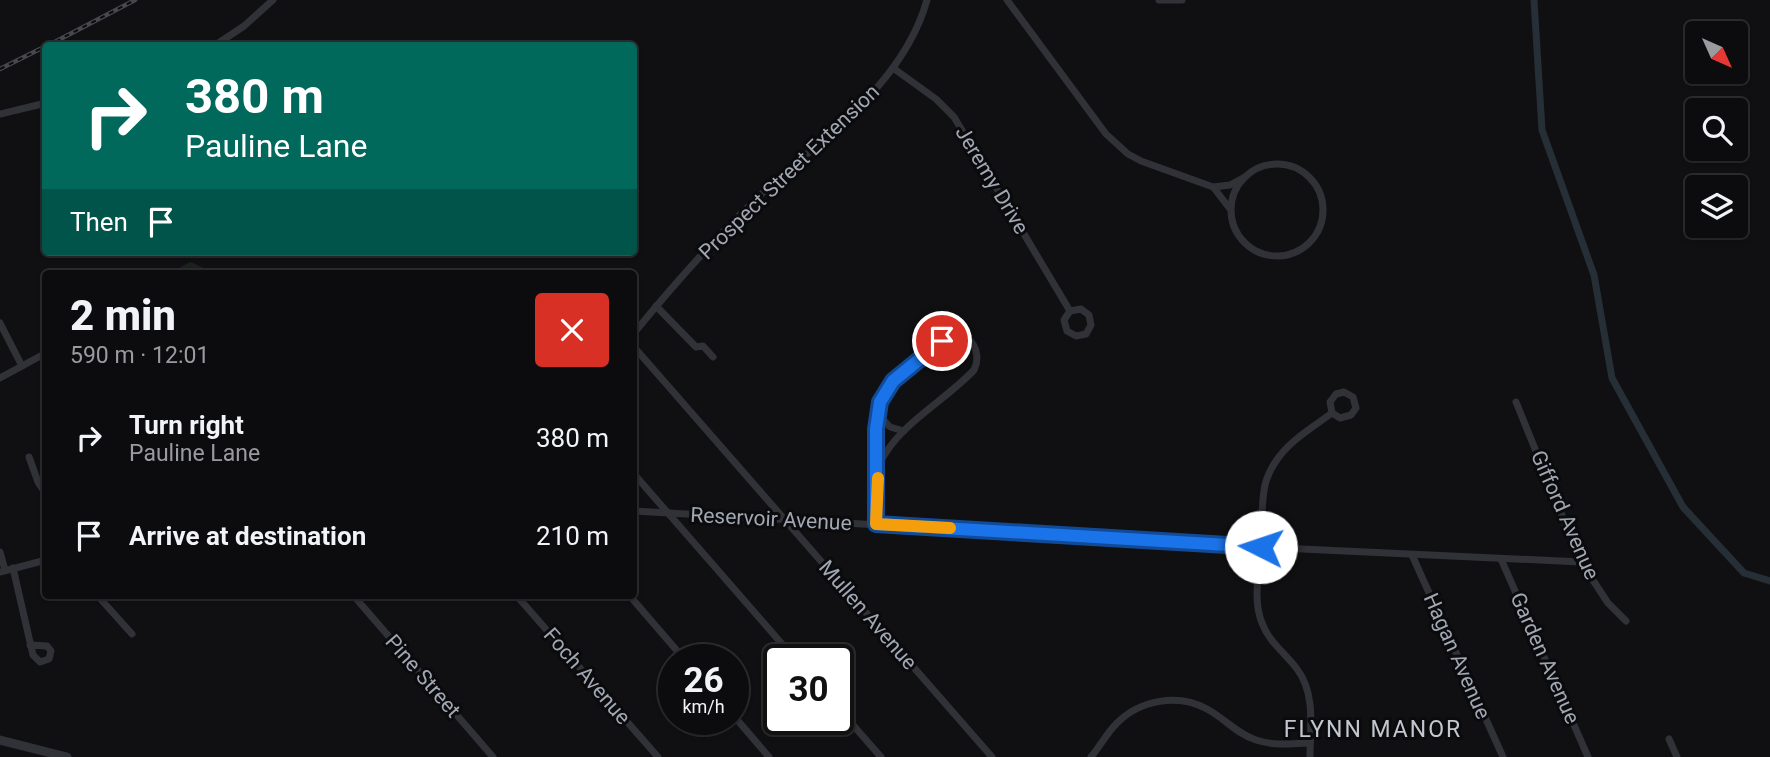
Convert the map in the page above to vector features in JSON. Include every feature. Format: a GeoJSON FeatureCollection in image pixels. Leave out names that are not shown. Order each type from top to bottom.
{"type":"FeatureCollection","features":[{"type":"Feature","properties":{"kind":"street"},"geometry":{"type":"LineString","coordinates":[[221,42],[244,26],[272,0]]}},
{"type":"Feature","properties":{"kind":"street","name":"Prospect Street Extension"},"geometry":{"type":"LineString","coordinates":[[637,329],[751,203],[853,112],[893,68],[917,30],[927,0]]}},
{"type":"Feature","properties":{"kind":"street"},"geometry":{"type":"LineString","coordinates":[[1007,0],[1116,145],[1141,161],[1213,187],[1231,211],[1234,226],[1241,239],[1252,249],[1266,255],[1288,255],[1313,240],[1321,227],[1324,212],[1320,191],[1312,179],[1300,170],[1272,164],[1258,168],[1230,185],[1213,187]]}},
{"type":"Feature","properties":{"kind":"street"},"geometry":{"type":"LineString","coordinates":[[1159,0],[1182,0]]}},
{"type":"Feature","properties":{"kind":"street","name":"Jeremy Drive"},"geometry":{"type":"LineString","coordinates":[[893,68],[936,99],[954,117],[1070,311]]}},
{"type":"Feature","properties":{"kind":"street"},"geometry":{"type":"LineString","coordinates":[[0,114],[42,104]]}},
{"type":"Feature","properties":{"kind":"street"},"geometry":{"type":"LineString","coordinates":[[1231,211],[1236,189],[1245,177]]}},
{"type":"Feature","properties":{"kind":"street"},"geometry":{"type":"LineString","coordinates":[[656,306],[696,346],[703,346],[713,357]]}},
{"type":"Feature","properties":{"kind":"street"},"geometry":{"type":"LineString","coordinates":[[0,323],[22,366]]}},
{"type":"Feature","properties":{"kind":"street"},"geometry":{"type":"LineString","coordinates":[[876,524],[877,414],[888,386],[942,341],[955,335],[969,339],[978,356],[974,370],[904,431],[878,467]]}},
{"type":"Feature","properties":{"kind":"street","name":"Mullen Avenue"},"geometry":{"type":"LineString","coordinates":[[637,350],[992,757]]}},
{"type":"Feature","properties":{"kind":"street"},"geometry":{"type":"LineString","coordinates":[[0,378],[42,355]]}},
{"type":"Feature","properties":{"kind":"street","name":"Gifford Avenue"},"geometry":{"type":"LineString","coordinates":[[1516,402],[1581,562],[1608,603],[1626,621]]}},
{"type":"Feature","properties":{"kind":"street"},"geometry":{"type":"LineString","coordinates":[[1310,757],[1310,701],[1303,679],[1268,636],[1261,621],[1257,586],[1264,492],[1272,467],[1289,446],[1332,413]]}},
{"type":"Feature","properties":{"kind":"street"},"geometry":{"type":"LineString","coordinates":[[877,414],[890,427],[904,431]]}},
{"type":"Feature","properties":{"kind":"street"},"geometry":{"type":"LineString","coordinates":[[29,457],[42,488]]}},
{"type":"Feature","properties":{"kind":"street"},"geometry":{"type":"LineString","coordinates":[[637,477],[782,644]]}},
{"type":"Feature","properties":{"kind":"street","name":"Reservoir Avenue"},"geometry":{"type":"LineString","coordinates":[[637,511],[1261,547],[1581,562]]}},
{"type":"Feature","properties":{"kind":"street"},"geometry":{"type":"LineString","coordinates":[[0,552],[30,645]]}},
{"type":"Feature","properties":{"kind":"street","name":"Hagan Avenue"},"geometry":{"type":"LineString","coordinates":[[1412,555],[1503,757]]}},
{"type":"Feature","properties":{"kind":"street","name":"Garden Avenue"},"geometry":{"type":"LineString","coordinates":[[1501,559],[1588,757]]}},
{"type":"Feature","properties":{"kind":"street"},"geometry":{"type":"LineString","coordinates":[[6,570],[42,561]]}},
{"type":"Feature","properties":{"kind":"street"},"geometry":{"type":"LineString","coordinates":[[101,599],[132,634]]}},
{"type":"Feature","properties":{"kind":"street","name":"Pine Street"},"geometry":{"type":"LineString","coordinates":[[356,599],[493,757]]}},
{"type":"Feature","properties":{"kind":"street","name":"Foch Avenue"},"geometry":{"type":"LineString","coordinates":[[520,599],[658,757]]}},
{"type":"Feature","properties":{"kind":"street"},"geometry":{"type":"LineString","coordinates":[[632,599],[671,644]]}},
{"type":"Feature","properties":{"kind":"street"},"geometry":{"type":"LineString","coordinates":[[1091,757],[1125,716],[1145,705],[1164,700],[1199,705],[1237,731],[1261,741],[1310,743]]}},
{"type":"Feature","properties":{"kind":"street"},"geometry":{"type":"LineString","coordinates":[[854,726],[881,757]]}},
{"type":"Feature","properties":{"kind":"street"},"geometry":{"type":"LineString","coordinates":[[749,734],[769,757]]}},
{"type":"Feature","properties":{"kind":"street"},"geometry":{"type":"LineString","coordinates":[[1669,739],[1677,757]]}},
{"type":"Feature","properties":{"kind":"street"},"geometry":{"type":"LineString","coordinates":[[0,740],[66,757]]}},
{"type":"Feature","properties":{"kind":"shaded area"},"geometry":{"type":"Polygon","coordinates":[[[190,262],[208,270],[175,270],[190,262]]]}},
{"type":"Feature","properties":{"kind":"waterway"},"geometry":{"type":"LineString","coordinates":[[1534,0],[1542,130],[1594,275],[1612,378],[1683,507],[1744,573],[1770,581]]}},
{"type":"Feature","properties":{"kind":"railway"},"geometry":{"type":"LineString","coordinates":[[55,42],[135,0]]}},
{"type":"Feature","properties":{"kind":"railway"},"geometry":{"type":"LineString","coordinates":[[0,69],[42,48]]}},
{"type":"Feature","properties":{"kind":"slow traffic"},"geometry":{"type":"LineString","coordinates":[[878,478],[876,524],[950,528]]}},
{"type":"Feature","properties":{"kind":"district","name":"FLYNN MANOR"},"geometry":{"type":"Point","coordinates":[1373,729]}},
{"type":"Feature","properties":{"kind":"route"},"geometry":{"type":"LineString","coordinates":[[942,341],[893,381],[880,402],[876,429],[876,524],[1261,547]]}}]}
